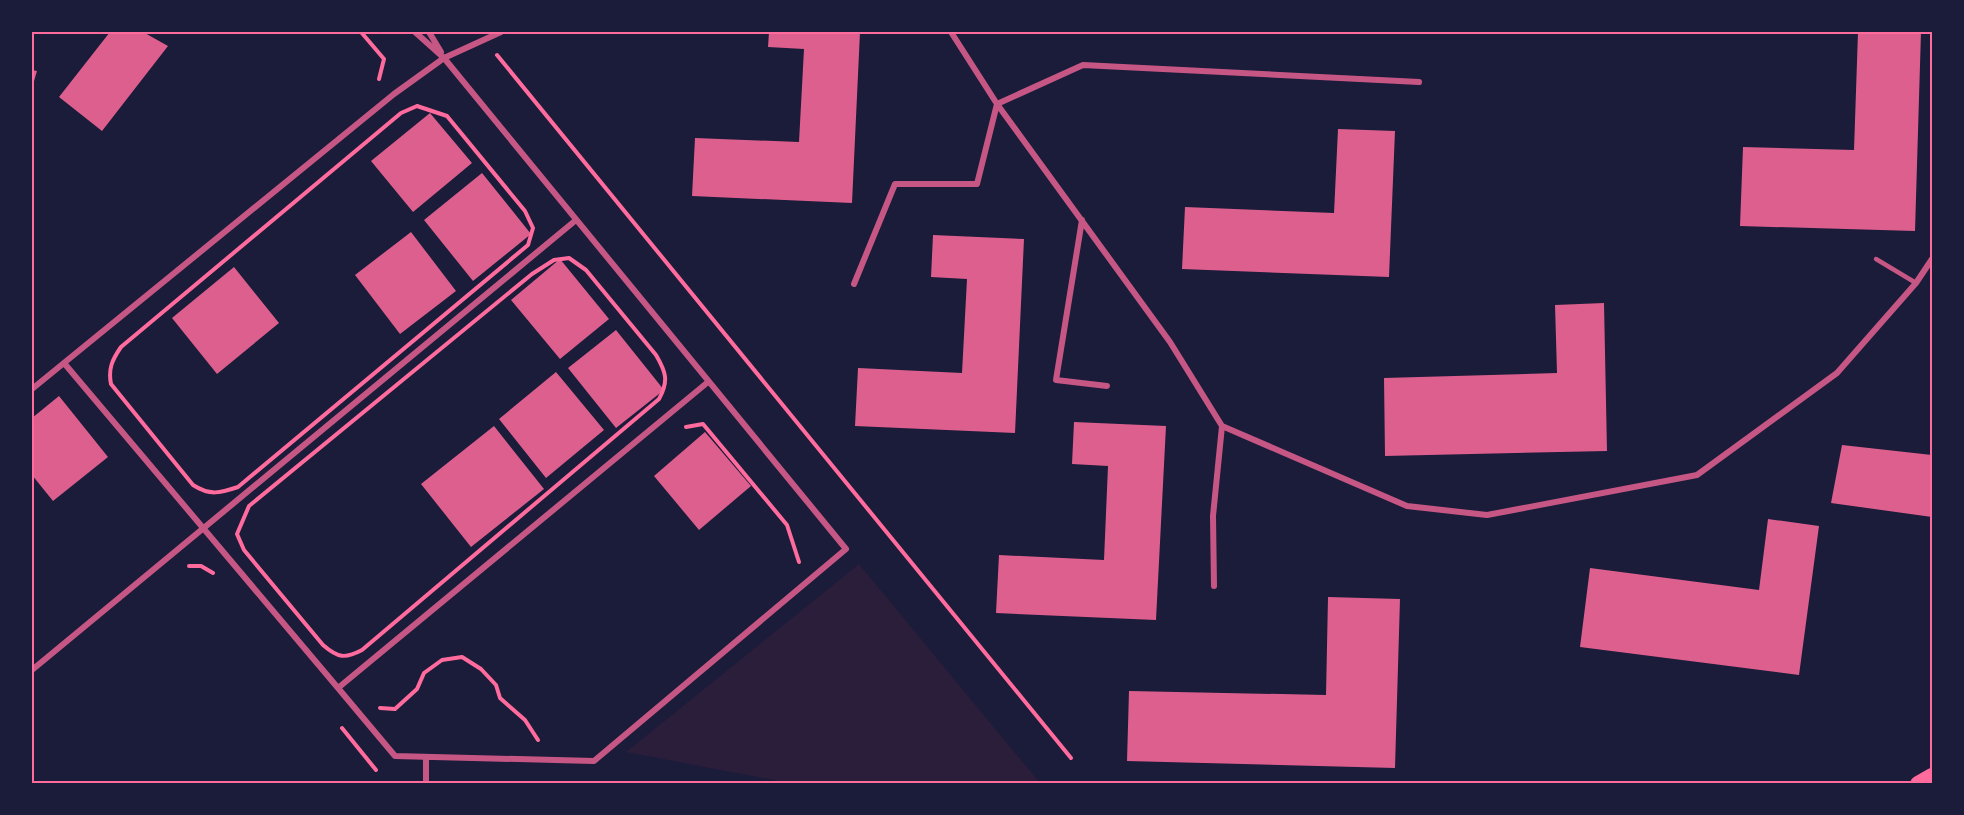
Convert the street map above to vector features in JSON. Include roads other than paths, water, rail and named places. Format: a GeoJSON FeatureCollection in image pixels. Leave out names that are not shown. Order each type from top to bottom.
{"type":"FeatureCollection","features":[{"type":"Feature","properties":{"kind":"highway"},"geometry":{"type":"LineString","coordinates":[[1918,783],[1932,776]]}},
{"type":"Feature","properties":{"kind":"street"},"geometry":{"type":"LineString","coordinates":[[64,363],[395,756],[594,761],[846,549],[444,58],[415,32]]}},
{"type":"Feature","properties":{"kind":"street"},"geometry":{"type":"LineString","coordinates":[[429,32],[444,58]]}},
{"type":"Feature","properties":{"kind":"street"},"geometry":{"type":"LineString","coordinates":[[32,389],[394,93],[444,58],[501,32]]}},
{"type":"Feature","properties":{"kind":"street"},"geometry":{"type":"LineString","coordinates":[[951,32],[998,104],[1170,342],[1222,426],[1407,506],[1487,515],[1697,476],[1837,374],[1916,283],[1932,259]]}},
{"type":"Feature","properties":{"kind":"street"},"geometry":{"type":"LineString","coordinates":[[998,104],[1083,65],[1419,82]]}},
{"type":"Feature","properties":{"kind":"street"},"geometry":{"type":"LineString","coordinates":[[855,284],[895,184],[977,184],[998,104]]}},
{"type":"Feature","properties":{"kind":"street"},"geometry":{"type":"LineString","coordinates":[[32,670],[576,220]]}},
{"type":"Feature","properties":{"kind":"street"},"geometry":{"type":"LineString","coordinates":[[1082,220],[1056,380],[1107,386]]}},
{"type":"Feature","properties":{"kind":"street"},"geometry":{"type":"LineString","coordinates":[[338,688],[708,382]]}},
{"type":"Feature","properties":{"kind":"street"},"geometry":{"type":"LineString","coordinates":[[1214,586],[1214,516],[1222,426]]}},
{"type":"Feature","properties":{"kind":"street"},"geometry":{"type":"LineString","coordinates":[[426,758],[426,783]]}},
{"type":"Feature","properties":{"kind":"lane"},"geometry":{"type":"LineString","coordinates":[[1876,259],[1916,283]]}}]}
